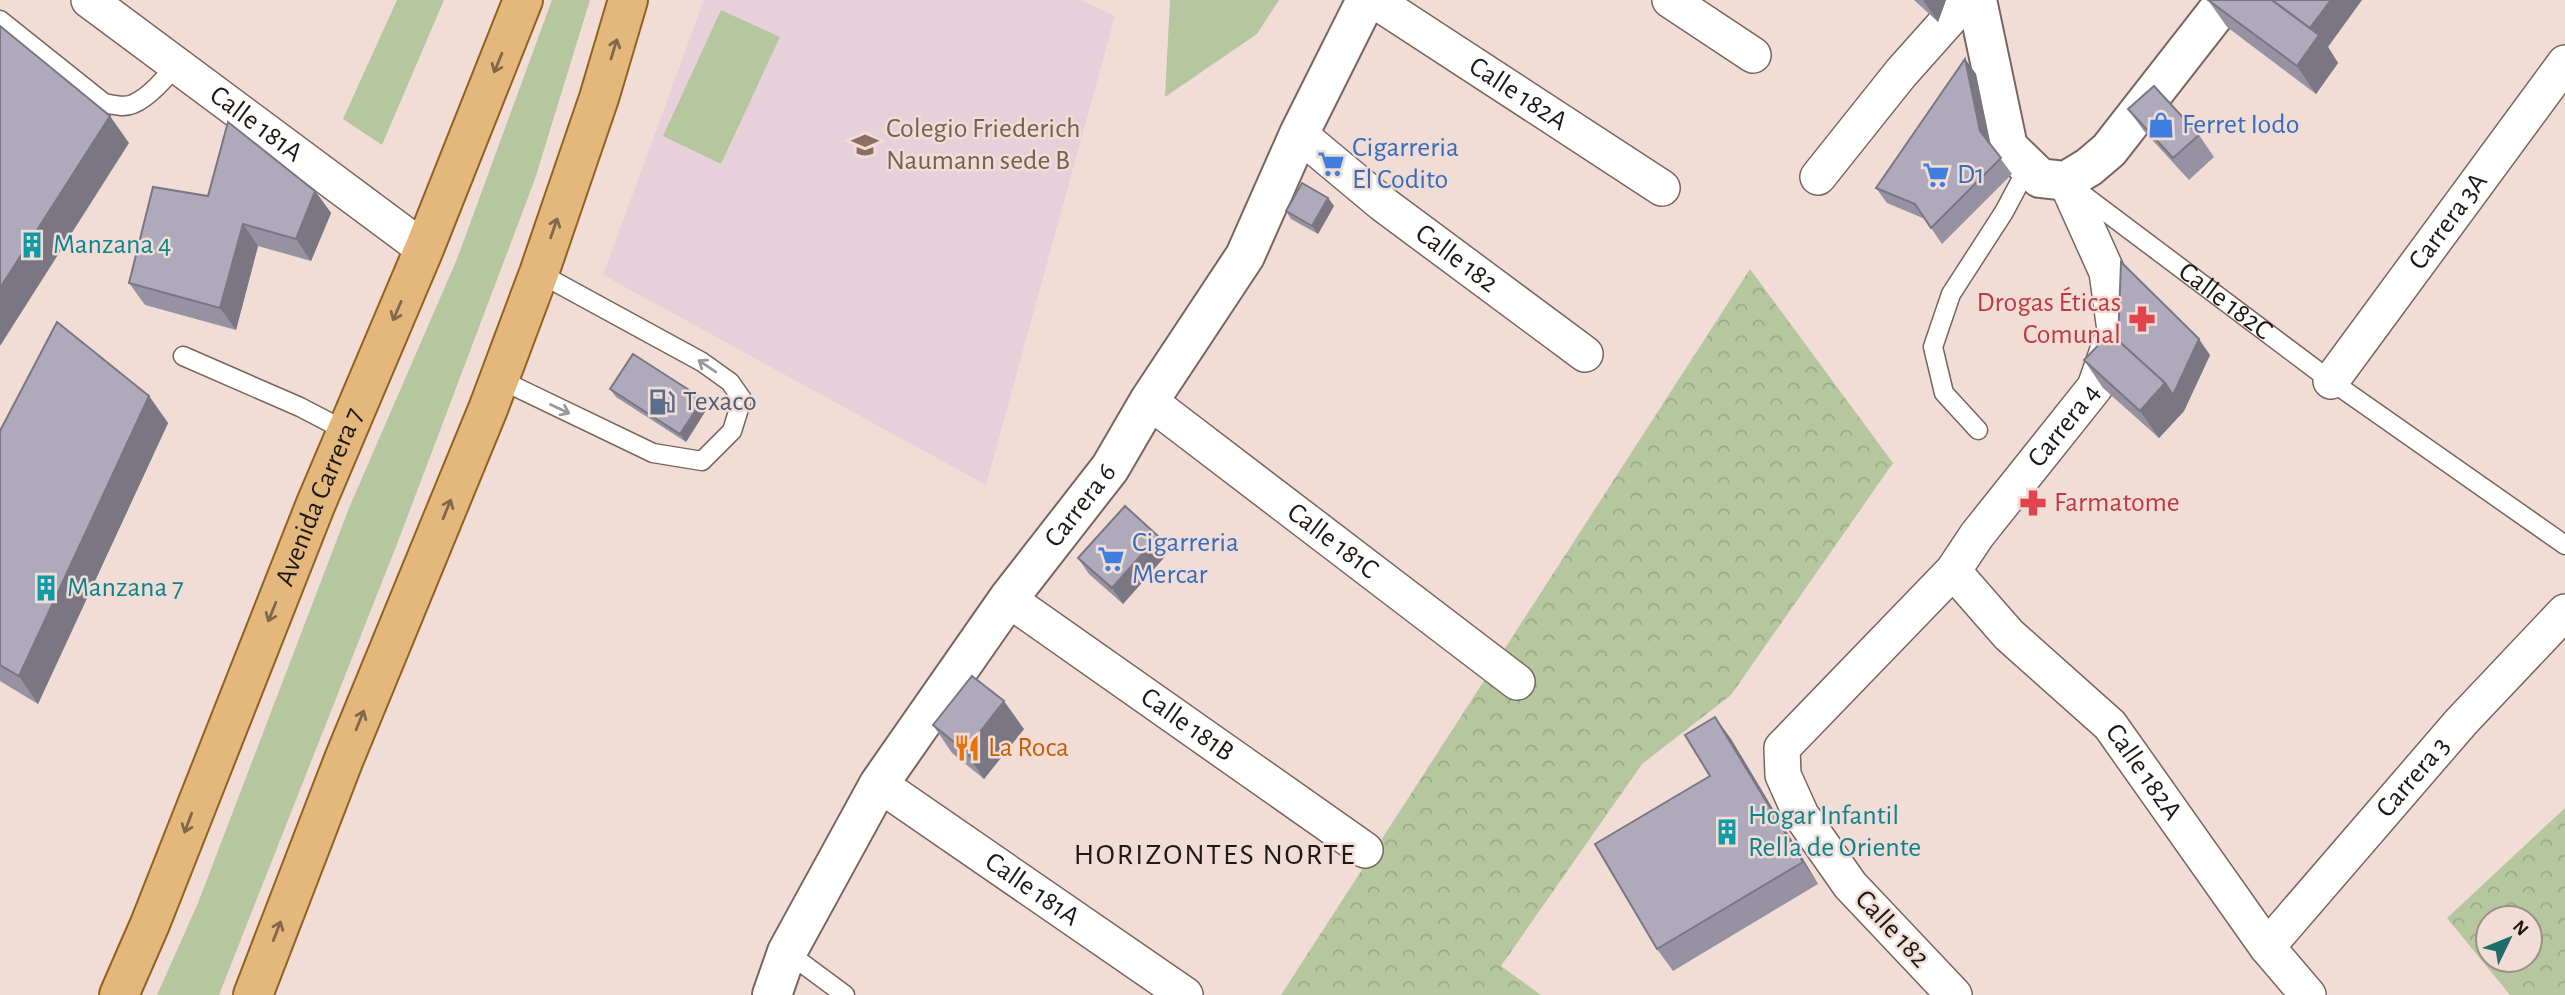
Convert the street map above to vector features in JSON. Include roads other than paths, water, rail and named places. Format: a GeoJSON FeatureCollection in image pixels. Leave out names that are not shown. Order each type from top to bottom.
{"type":"FeatureCollection","features":[{"type":"Feature","properties":{"kind":"main road","name":"Avenida Carrera 7"},"geometry":{"type":"LineString","coordinates":[[118,995],[523,0]]}},
{"type":"Feature","properties":{"kind":"main road"},"geometry":{"type":"LineString","coordinates":[[253,995],[344,759],[499,379],[539,273],[599,98],[628,0]]}},
{"type":"Feature","properties":{"kind":"street","name":"Calle 181A"},"geometry":{"type":"LineString","coordinates":[[89,0],[424,248]]}},
{"type":"Feature","properties":{"kind":"street","name":"Carrera 6"},"geometry":{"type":"LineString","coordinates":[[772,995],[787,952],[880,784],[1008,599],[1110,468],[1149,401],[1245,256],[1299,134],[1366,0]]}},
{"type":"Feature","properties":{"kind":"street","name":"Calle 182A"},"geometry":{"type":"LineString","coordinates":[[1374,0],[1662,188]]}},
{"type":"Feature","properties":{"kind":"street"},"geometry":{"type":"LineString","coordinates":[[1670,0],[1753,55]]}},
{"type":"Feature","properties":{"kind":"street"},"geometry":{"type":"LineString","coordinates":[[1818,177],[1901,73],[1966,0]]}},
{"type":"Feature","properties":{"kind":"street","name":"Calle 182C"},"geometry":{"type":"LineString","coordinates":[[1977,0],[2008,147],[2040,178],[2066,181]]}},
{"type":"Feature","properties":{"kind":"street"},"geometry":{"type":"LineString","coordinates":[[2066,181],[2109,150],[2226,0]]}},
{"type":"Feature","properties":{"kind":"street","name":"Carrera 3A"},"geometry":{"type":"LineString","coordinates":[[2331,381],[2565,63]]}},
{"type":"Feature","properties":{"kind":"street","name":"Calle 182"},"geometry":{"type":"LineString","coordinates":[[1299,134],[1383,204],[1585,354]]}},
{"type":"Feature","properties":{"kind":"street","name":"Carrera 4"},"geometry":{"type":"LineString","coordinates":[[1782,748],[1953,571],[1977,535],[2095,387],[2115,330],[2107,272],[2066,181]]}},
{"type":"Feature","properties":{"kind":"street","name":"Calle 181C"},"geometry":{"type":"LineString","coordinates":[[1149,401],[1517,682]]}},
{"type":"Feature","properties":{"kind":"street","name":"Calle 182A"},"geometry":{"type":"LineString","coordinates":[[1953,571],[2009,635],[2110,724],[2267,947],[2308,995]]}},
{"type":"Feature","properties":{"kind":"street","name":"Calle 181B"},"geometry":{"type":"LineString","coordinates":[[1008,599],[1364,850]]}},
{"type":"Feature","properties":{"kind":"street","name":"Carrera 3"},"geometry":{"type":"LineString","coordinates":[[2267,947],[2461,722],[2565,612]]}},
{"type":"Feature","properties":{"kind":"street","name":"Calle 182"},"geometry":{"type":"LineString","coordinates":[[1782,748],[1783,775],[1801,815],[1850,885],[1954,995]]}},
{"type":"Feature","properties":{"kind":"street","name":"Calle 181A"},"geometry":{"type":"LineString","coordinates":[[880,784],[1185,995]]}},
{"type":"Feature","properties":{"kind":"lane"},"geometry":{"type":"LineString","coordinates":[[0,20],[104,103],[121,106],[134,104],[166,79],[176,65]]}},
{"type":"Feature","properties":{"kind":"lane"},"geometry":{"type":"LineString","coordinates":[[1978,430],[1944,393],[1933,347],[1951,294],[2004,212],[2028,167]]}},
{"type":"Feature","properties":{"kind":"lane","name":"Calle 182C"},"geometry":{"type":"LineString","coordinates":[[2066,181],[2331,381],[2565,545]]}},
{"type":"Feature","properties":{"kind":"lane"},"geometry":{"type":"LineString","coordinates":[[499,379],[653,453],[702,461],[732,430],[742,399],[730,382],[702,362],[539,273]]}},
{"type":"Feature","properties":{"kind":"lane"},"geometry":{"type":"LineString","coordinates":[[183,356],[300,407],[346,431]]}},
{"type":"Feature","properties":{"kind":"lane"},"geometry":{"type":"LineString","coordinates":[[787,952],[845,995]]}},
{"type":"Feature","properties":{"kind":"place","name":"Ferret Iodo"},"geometry":{"type":"Point","coordinates":[2161,125]}},
{"type":"Feature","properties":{"kind":"place","name":"Colegio Friederich Naumann sede B"},"geometry":{"type":"Point","coordinates":[865,145]}},
{"type":"Feature","properties":{"kind":"place","name":"Cigarreria El Codito"},"geometry":{"type":"Point","coordinates":[1331,164]}},
{"type":"Feature","properties":{"kind":"place","name":"D1"},"geometry":{"type":"Point","coordinates":[1936,175]}},
{"type":"Feature","properties":{"kind":"place","name":"Manzana 4"},"geometry":{"type":"Point","coordinates":[32,245]}},
{"type":"Feature","properties":{"kind":"place","name":"Drogas Éticas Comunal"},"geometry":{"type":"Point","coordinates":[2142,319]}},
{"type":"Feature","properties":{"kind":"place","name":"Texaco"},"geometry":{"type":"Point","coordinates":[662,402]}},
{"type":"Feature","properties":{"kind":"place","name":"Farmatome"},"geometry":{"type":"Point","coordinates":[2033,503]}},
{"type":"Feature","properties":{"kind":"place","name":"Cigarreria Mercar"},"geometry":{"type":"Point","coordinates":[1111,559]}},
{"type":"Feature","properties":{"kind":"place","name":"Manzana 7"},"geometry":{"type":"Point","coordinates":[46,588]}},
{"type":"Feature","properties":{"kind":"place","name":"La Roca"},"geometry":{"type":"Point","coordinates":[967,748]}},
{"type":"Feature","properties":{"kind":"place","name":"Hogar Infantil Rella de Oriente"},"geometry":{"type":"Point","coordinates":[1727,832]}},
{"type":"Feature","properties":{"kind":"district","name":"HORIZONTES NORTE"},"geometry":{"type":"Point","coordinates":[1215,855]}}]}
